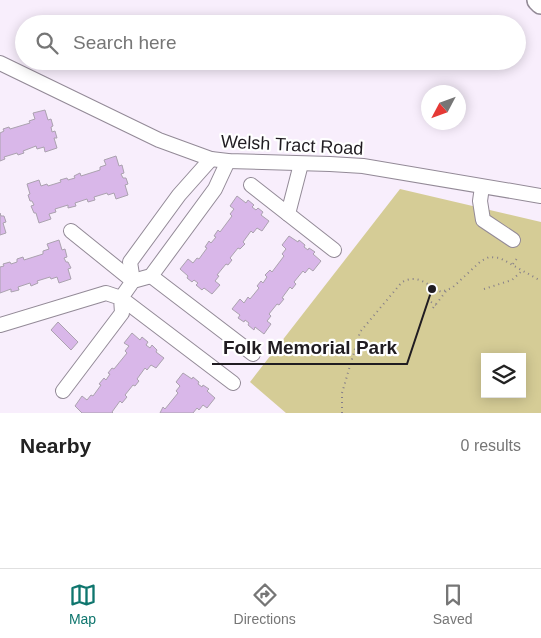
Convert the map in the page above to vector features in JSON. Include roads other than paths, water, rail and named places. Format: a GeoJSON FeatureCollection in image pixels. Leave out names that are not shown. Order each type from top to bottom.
{"type":"FeatureCollection","features":[{"type":"Feature","properties":{"kind":"highway"},"geometry":{"type":"LineString","coordinates":[[538,0],[541,3]]}},
{"type":"Feature","properties":{"kind":"street","name":"Welsh Tract Road"},"geometry":{"type":"LineString","coordinates":[[0,63],[159,140],[211,159],[363,166],[541,196]]}},
{"type":"Feature","properties":{"kind":"street"},"geometry":{"type":"LineString","coordinates":[[133,281],[130,262],[179,195],[211,159]]}},
{"type":"Feature","properties":{"kind":"street"},"geometry":{"type":"LineString","coordinates":[[62,391],[122,313],[121,298],[133,281],[151,276],[215,189],[222,178],[228,161]]}},
{"type":"Feature","properties":{"kind":"street"},"geometry":{"type":"LineString","coordinates":[[288,214],[301,164]]}},
{"type":"Feature","properties":{"kind":"street"},"geometry":{"type":"LineString","coordinates":[[251,185],[334,250]]}},
{"type":"Feature","properties":{"kind":"street"},"geometry":{"type":"LineString","coordinates":[[482,187],[480,201],[483,220],[513,240]]}},
{"type":"Feature","properties":{"kind":"street"},"geometry":{"type":"LineString","coordinates":[[71,231],[133,281]]}},
{"type":"Feature","properties":{"kind":"street"},"geometry":{"type":"LineString","coordinates":[[151,276],[253,354]]}},
{"type":"Feature","properties":{"kind":"street"},"geometry":{"type":"LineString","coordinates":[[0,324],[106,293],[121,298],[233,383]]}},
{"type":"Feature","properties":{"kind":"place","name":"Folk Memorial Park"},"geometry":{"type":"Point","coordinates":[432,289]}}]}
